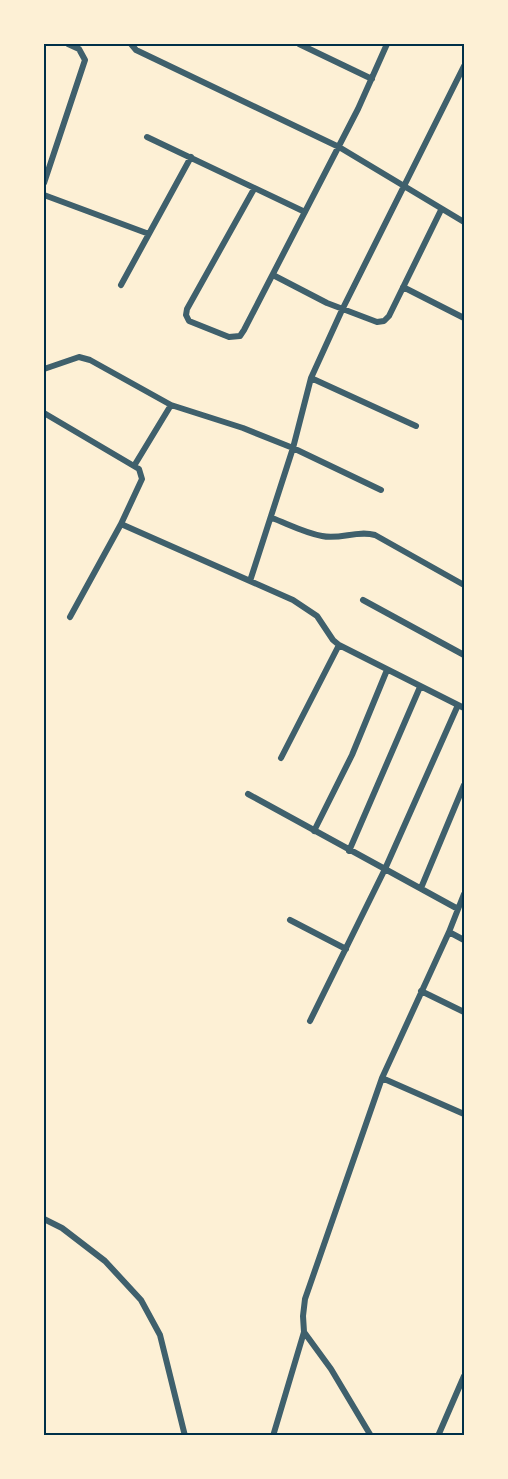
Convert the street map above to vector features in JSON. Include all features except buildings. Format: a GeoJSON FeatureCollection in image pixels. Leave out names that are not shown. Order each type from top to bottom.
{"type":"FeatureCollection","features":[{"type":"Feature","properties":{"kind":"street"},"geometry":{"type":"LineString","coordinates":[[44,183],[85,60],[79,49],[68,44]]}},
{"type":"Feature","properties":{"kind":"street"},"geometry":{"type":"LineString","coordinates":[[131,44],[136,50],[339,147],[441,210],[465,222]]}},
{"type":"Feature","properties":{"kind":"street"},"geometry":{"type":"LineString","coordinates":[[299,44],[372,79]]}},
{"type":"Feature","properties":{"kind":"street"},"geometry":{"type":"LineString","coordinates":[[254,189],[187,309],[186,315],[189,321],[228,337],[240,336],[339,147],[387,44]]}},
{"type":"Feature","properties":{"kind":"street"},"geometry":{"type":"LineString","coordinates":[[250,581],[293,448],[310,378],[465,66]]}},
{"type":"Feature","properties":{"kind":"street"},"geometry":{"type":"LineString","coordinates":[[147,137],[305,212]]}},
{"type":"Feature","properties":{"kind":"street"},"geometry":{"type":"LineString","coordinates":[[121,285],[190,157]]}},
{"type":"Feature","properties":{"kind":"street"},"geometry":{"type":"LineString","coordinates":[[44,195],[149,234]]}},
{"type":"Feature","properties":{"kind":"street"},"geometry":{"type":"LineString","coordinates":[[273,275],[342,310],[377,322],[384,321],[404,287],[441,210]]}},
{"type":"Feature","properties":{"kind":"street"},"geometry":{"type":"LineString","coordinates":[[404,287],[465,318]]}},
{"type":"Feature","properties":{"kind":"street"},"geometry":{"type":"LineString","coordinates":[[44,369],[78,357],[90,360],[171,405],[218,419],[293,448],[381,490]]}},
{"type":"Feature","properties":{"kind":"street"},"geometry":{"type":"LineString","coordinates":[[310,378],[416,426]]}},
{"type":"Feature","properties":{"kind":"street"},"geometry":{"type":"LineString","coordinates":[[134,465],[171,405]]}},
{"type":"Feature","properties":{"kind":"street"},"geometry":{"type":"LineString","coordinates":[[44,412],[134,465],[139,469],[142,479],[121,524],[70,617]]}},
{"type":"Feature","properties":{"kind":"street"},"geometry":{"type":"LineString","coordinates":[[272,518],[322,536],[331,537],[363,532],[375,535],[465,585]]}},
{"type":"Feature","properties":{"kind":"street"},"geometry":{"type":"LineString","coordinates":[[121,524],[293,600],[312,612],[339,645],[461,706],[385,869],[310,1021]]}},
{"type":"Feature","properties":{"kind":"street"},"geometry":{"type":"LineString","coordinates":[[363,600],[465,655]]}},
{"type":"Feature","properties":{"kind":"street"},"geometry":{"type":"LineString","coordinates":[[281,758],[339,645]]}},
{"type":"Feature","properties":{"kind":"street"},"geometry":{"type":"LineString","coordinates":[[314,831],[352,755],[387,670]]}},
{"type":"Feature","properties":{"kind":"street"},"geometry":{"type":"LineString","coordinates":[[349,851],[420,687]]}},
{"type":"Feature","properties":{"kind":"street"},"geometry":{"type":"LineString","coordinates":[[421,888],[465,785]]}},
{"type":"Feature","properties":{"kind":"street"},"geometry":{"type":"LineString","coordinates":[[248,794],[458,909]]}},
{"type":"Feature","properties":{"kind":"street"},"geometry":{"type":"LineString","coordinates":[[273,1436],[304,1332],[305,1299],[382,1078],[465,894]]}},
{"type":"Feature","properties":{"kind":"street"},"geometry":{"type":"LineString","coordinates":[[290,920],[346,949]]}},
{"type":"Feature","properties":{"kind":"street"},"geometry":{"type":"LineString","coordinates":[[449,932],[465,940]]}},
{"type":"Feature","properties":{"kind":"street"},"geometry":{"type":"LineString","coordinates":[[421,991],[465,1012]]}},
{"type":"Feature","properties":{"kind":"street"},"geometry":{"type":"LineString","coordinates":[[382,1078],[465,1114]]}},
{"type":"Feature","properties":{"kind":"street"},"geometry":{"type":"LineString","coordinates":[[44,1219],[62,1228],[105,1261],[141,1300],[160,1335],[185,1436]]}},
{"type":"Feature","properties":{"kind":"street"},"geometry":{"type":"LineString","coordinates":[[304,1332],[331,1369],[371,1436]]}},
{"type":"Feature","properties":{"kind":"street"},"geometry":{"type":"LineString","coordinates":[[438,1436],[465,1376]]}}]}
